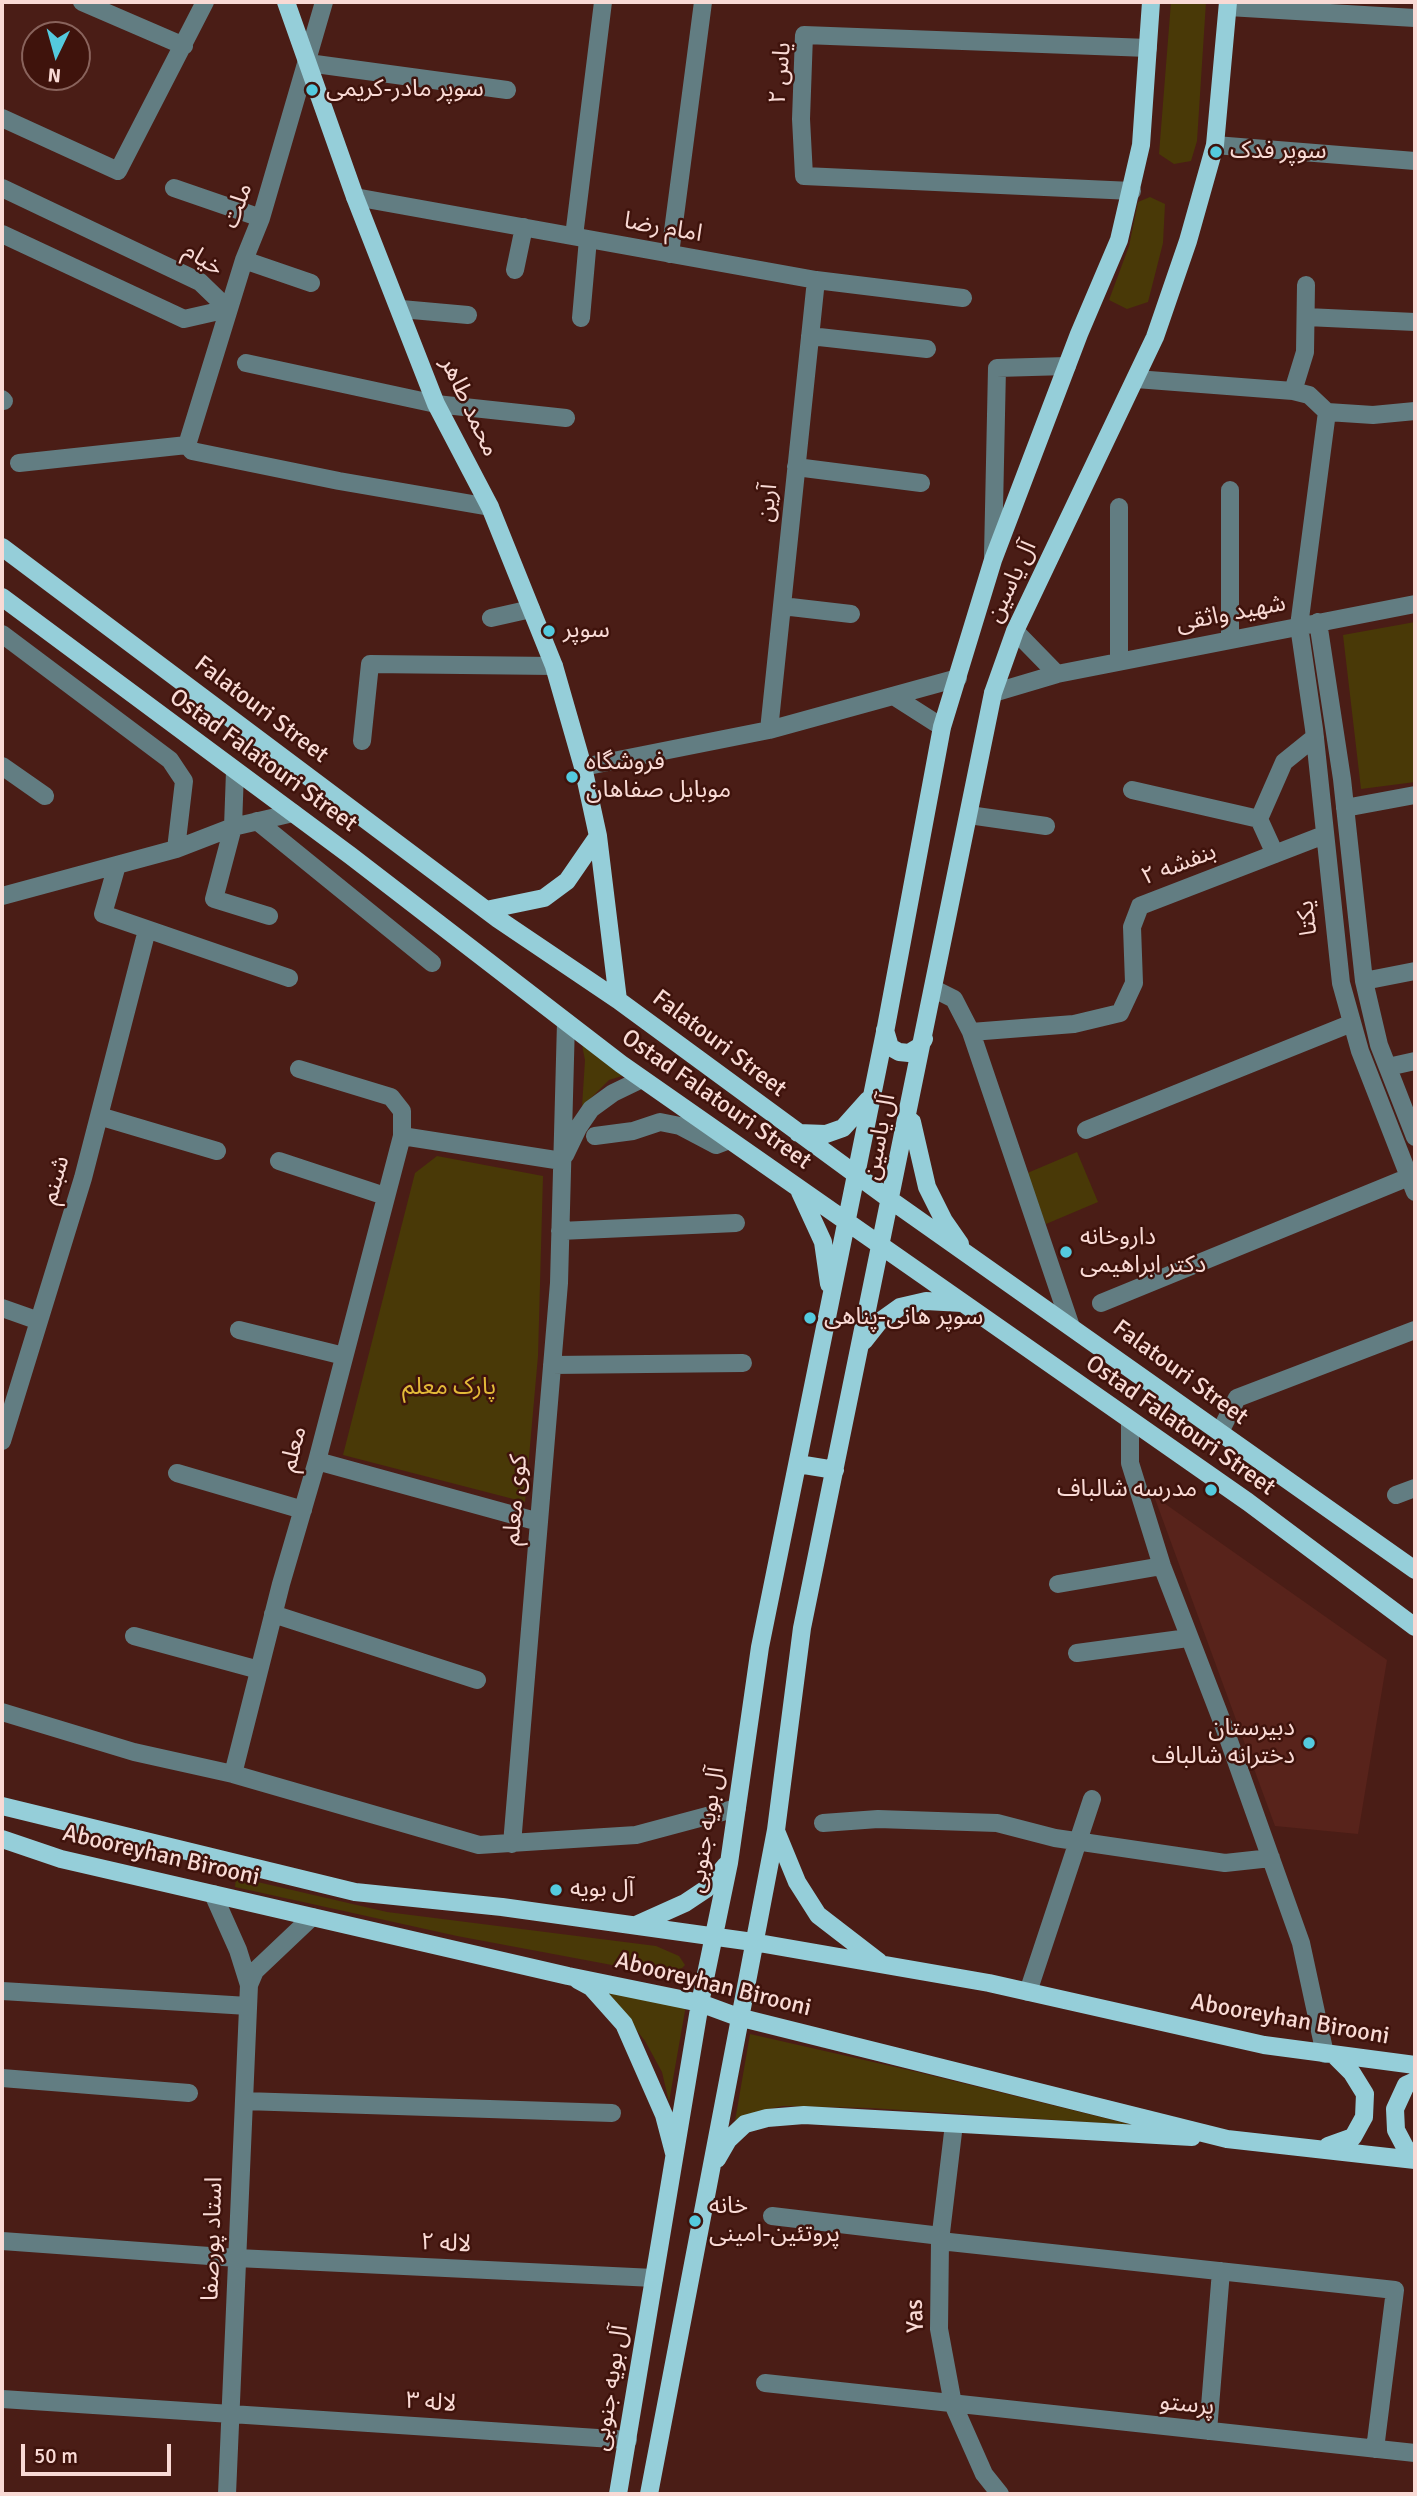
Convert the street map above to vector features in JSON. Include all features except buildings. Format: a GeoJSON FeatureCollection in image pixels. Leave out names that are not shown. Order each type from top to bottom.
{"type":"FeatureCollection","features":[{"type":"Feature","properties":{"kind":"main road","name":"محمد طاهر"},"geometry":{"type":"LineString","coordinates":[[286,2],[355,197],[436,404],[490,507],[554,666],[583,767],[598,836],[618,1000]]}},
{"type":"Feature","properties":{"kind":"main road","name":"آل یاسین"},"geometry":{"type":"LineString","coordinates":[[856,1175],[942,727],[993,561],[1067,366],[1119,240],[1132,191],[1141,145],[1152,2]]}},
{"type":"Feature","properties":{"kind":"main road","name":"آل یاسین"},"geometry":{"type":"LineString","coordinates":[[892,1201],[993,693],[1015,631],[1136,379],[1188,241],[1215,145],[1228,4]]}},
{"type":"Feature","properties":{"kind":"main road","name":"Falatouri Street"},"geometry":{"type":"LineString","coordinates":[[2,547],[486,910],[618,1000],[892,1201],[1070,1324],[1415,1570]]}},
{"type":"Feature","properties":{"kind":"main road","name":"Ostad Falatouri Street"},"geometry":{"type":"LineString","coordinates":[[2,597],[642,1079],[1130,1420],[1415,1627]]}},
{"type":"Feature","properties":{"kind":"main road"},"geometry":{"type":"LineString","coordinates":[[486,910],[544,898],[567,881],[598,836]]}},
{"type":"Feature","properties":{"kind":"main road"},"geometry":{"type":"LineString","coordinates":[[886,1027],[885,1037],[890,1047],[899,1052],[909,1053],[919,1048],[924,1039]]}},
{"type":"Feature","properties":{"kind":"main road"},"geometry":{"type":"LineString","coordinates":[[797,1132],[826,1134],[843,1128],[858,1115],[872,1094]]}},
{"type":"Feature","properties":{"kind":"main road"},"geometry":{"type":"LineString","coordinates":[[910,1112],[927,1188],[944,1221],[968,1255]]}},
{"type":"Feature","properties":{"kind":"main road","name":"آل بویه جنوبی"},"geometry":{"type":"LineString","coordinates":[[618,2494],[700,2003],[729,1863],[760,1647],[856,1175]]}},
{"type":"Feature","properties":{"kind":"main road"},"geometry":{"type":"LineString","coordinates":[[799,1189],[823,1242],[831,1299]]}},
{"type":"Feature","properties":{"kind":"main road"},"geometry":{"type":"LineString","coordinates":[[649,2494],[712,2168],[738,2017],[776,1830],[802,1628],[892,1201]]}},
{"type":"Feature","properties":{"kind":"main road"},"geometry":{"type":"LineString","coordinates":[[862,1343],[879,1322],[900,1307],[926,1301],[962,1303]]}},
{"type":"Feature","properties":{"kind":"main road"},"geometry":{"type":"LineString","coordinates":[[798,1464],[835,1470]]}},
{"type":"Feature","properties":{"kind":"main road","name":"Abooreyhan Birooni"},"geometry":{"type":"LineString","coordinates":[[2,1806],[355,1892],[753,1942],[1028,1992],[1264,2045],[1415,2065]]}},
{"type":"Feature","properties":{"kind":"main road"},"geometry":{"type":"LineString","coordinates":[[776,1830],[797,1882],[818,1915],[885,1966]]}},
{"type":"Feature","properties":{"kind":"main road","name":"Abooreyhan Birooni"},"geometry":{"type":"LineString","coordinates":[[2,1839],[61,1859],[568,1976],[700,2003],[738,2017],[1227,2139],[1415,2160]]}},
{"type":"Feature","properties":{"kind":"main road"},"geometry":{"type":"LineString","coordinates":[[636,1926],[685,1903],[706,1889],[729,1863]]}},
{"type":"Feature","properties":{"kind":"main road"},"geometry":{"type":"LineString","coordinates":[[568,1976],[591,1987],[624,2024],[664,2115],[675,2159]]}},
{"type":"Feature","properties":{"kind":"main road"},"geometry":{"type":"LineString","coordinates":[[1317,2147],[1338,2145],[1353,2137],[1364,2117],[1365,2094],[1352,2073],[1330,2055]]}},
{"type":"Feature","properties":{"kind":"main road"},"geometry":{"type":"LineString","coordinates":[[1415,2081],[1406,2085],[1395,2109],[1396,2130],[1406,2149],[1415,2153]]}},
{"type":"Feature","properties":{"kind":"main road"},"geometry":{"type":"LineString","coordinates":[[712,2168],[728,2140],[745,2124],[767,2118],[804,2115],[1227,2139]]}},
{"type":"Feature","properties":{"kind":"street"},"geometry":{"type":"LineString","coordinates":[[82,2],[184,46]]}},
{"type":"Feature","properties":{"kind":"street"},"geometry":{"type":"LineString","coordinates":[[2,118],[118,171],[205,2]]}},
{"type":"Feature","properties":{"kind":"street","name":"ملت"},"geometry":{"type":"LineString","coordinates":[[187,445],[228,309],[261,218],[324,2]]}},
{"type":"Feature","properties":{"kind":"street"},"geometry":{"type":"LineString","coordinates":[[581,318],[581,238],[603,2]]}},
{"type":"Feature","properties":{"kind":"street"},"geometry":{"type":"LineString","coordinates":[[670,254],[703,2]]}},
{"type":"Feature","properties":{"kind":"street"},"geometry":{"type":"LineString","coordinates":[[1228,4],[1415,19]]}},
{"type":"Feature","properties":{"kind":"street","name":"یاس ۲"},"geometry":{"type":"LineString","coordinates":[[1132,191],[804,176],[804,35],[1148,48]]}},
{"type":"Feature","properties":{"kind":"street"},"geometry":{"type":"LineString","coordinates":[[308,63],[507,90]]}},
{"type":"Feature","properties":{"kind":"street"},"geometry":{"type":"LineString","coordinates":[[1215,145],[1415,161]]}},
{"type":"Feature","properties":{"kind":"street","name":"خیام"},"geometry":{"type":"LineString","coordinates":[[2,188],[200,282],[228,309]]}},
{"type":"Feature","properties":{"kind":"street"},"geometry":{"type":"LineString","coordinates":[[174,188],[261,218]]}},
{"type":"Feature","properties":{"kind":"street","name":"امام رضا"},"geometry":{"type":"LineString","coordinates":[[355,197],[816,280],[963,298]]}},
{"type":"Feature","properties":{"kind":"street"},"geometry":{"type":"LineString","coordinates":[[515,270],[524,227]]}},
{"type":"Feature","properties":{"kind":"street","name":"خیام"},"geometry":{"type":"LineString","coordinates":[[2,234],[184,319],[228,309]]}},
{"type":"Feature","properties":{"kind":"street"},"geometry":{"type":"LineString","coordinates":[[244,260],[311,283]]}},
{"type":"Feature","properties":{"kind":"street","name":"آرین"},"geometry":{"type":"LineString","coordinates":[[769,730],[816,280]]}},
{"type":"Feature","properties":{"kind":"street"},"geometry":{"type":"LineString","coordinates":[[1293,391],[1305,352],[1306,285]]}},
{"type":"Feature","properties":{"kind":"street"},"geometry":{"type":"LineString","coordinates":[[401,309],[468,316]]}},
{"type":"Feature","properties":{"kind":"street"},"geometry":{"type":"LineString","coordinates":[[1306,317],[1415,322]]}},
{"type":"Feature","properties":{"kind":"street"},"geometry":{"type":"LineString","coordinates":[[810,336],[927,349]]}},
{"type":"Feature","properties":{"kind":"street"},"geometry":{"type":"LineString","coordinates":[[246,363],[436,404],[566,418]]}},
{"type":"Feature","properties":{"kind":"street"},"geometry":{"type":"LineString","coordinates":[[993,561],[997,368],[1067,366]]}},
{"type":"Feature","properties":{"kind":"street"},"geometry":{"type":"LineString","coordinates":[[1136,379],[1293,391],[1309,395],[1327,412],[1373,415],[1415,411]]}},
{"type":"Feature","properties":{"kind":"street","name":"یکتا"},"geometry":{"type":"LineString","coordinates":[[1327,412],[1299,626],[1314,733],[1341,983],[1352,1023],[1412,1185]]}},
{"type":"Feature","properties":{"kind":"street"},"geometry":{"type":"LineString","coordinates":[[19,463],[187,445],[192,452],[490,507]]}},
{"type":"Feature","properties":{"kind":"street"},"geometry":{"type":"LineString","coordinates":[[796,467],[922,483]]}},
{"type":"Feature","properties":{"kind":"street"},"geometry":{"type":"LineString","coordinates":[[1230,490],[1230,638]]}},
{"type":"Feature","properties":{"kind":"street"},"geometry":{"type":"LineString","coordinates":[[1119,507],[1119,661]]}},
{"type":"Feature","properties":{"kind":"street","name":"شهید واثقی"},"geometry":{"type":"LineString","coordinates":[[993,693],[1057,674],[1230,638],[1415,604]]}},
{"type":"Feature","properties":{"kind":"street"},"geometry":{"type":"LineString","coordinates":[[782,606],[851,614]]}},
{"type":"Feature","properties":{"kind":"street"},"geometry":{"type":"LineString","coordinates":[[491,618],[531,609]]}},
{"type":"Feature","properties":{"kind":"street","name":"یکتا"},"geometry":{"type":"LineString","coordinates":[[1318,622],[1345,808],[1364,981],[1379,1045],[1415,1137]]}},
{"type":"Feature","properties":{"kind":"street"},"geometry":{"type":"LineString","coordinates":[[1015,631],[1057,674]]}},
{"type":"Feature","properties":{"kind":"street"},"geometry":{"type":"LineString","coordinates":[[2,634],[170,760],[184,781],[176,849]]}},
{"type":"Feature","properties":{"kind":"street"},"geometry":{"type":"LineString","coordinates":[[362,741],[370,664],[554,666]]}},
{"type":"Feature","properties":{"kind":"street"},"geometry":{"type":"LineString","coordinates":[[583,767],[769,730],[958,678]]}},
{"type":"Feature","properties":{"kind":"street"},"geometry":{"type":"LineString","coordinates":[[895,697],[942,727]]}},
{"type":"Feature","properties":{"kind":"street"},"geometry":{"type":"LineString","coordinates":[[1275,854],[1259,820],[1284,762],[1314,733],[1334,726]]}},
{"type":"Feature","properties":{"kind":"street"},"geometry":{"type":"LineString","coordinates":[[2,766],[45,796]]}},
{"type":"Feature","properties":{"kind":"street"},"geometry":{"type":"LineString","coordinates":[[236,771],[233,827],[214,899],[269,916]]}},
{"type":"Feature","properties":{"kind":"street"},"geometry":{"type":"LineString","coordinates":[[1132,790],[1259,820]]}},
{"type":"Feature","properties":{"kind":"street"},"geometry":{"type":"LineString","coordinates":[[1345,808],[1415,795]]}},
{"type":"Feature","properties":{"kind":"street"},"geometry":{"type":"LineString","coordinates":[[2,895],[176,849],[233,827],[293,814]]}},
{"type":"Feature","properties":{"kind":"street"},"geometry":{"type":"LineString","coordinates":[[969,815],[1046,826]]}},
{"type":"Feature","properties":{"kind":"street"},"geometry":{"type":"LineString","coordinates":[[257,821],[432,963]]}},
{"type":"Feature","properties":{"kind":"street","name":"بنفشه ۲"},"geometry":{"type":"LineString","coordinates":[[971,1032],[1074,1024],[1120,1013],[1133,983],[1132,926],[1140,906],[1324,835]]}},
{"type":"Feature","properties":{"kind":"street"},"geometry":{"type":"LineString","coordinates":[[117,865],[103,914],[289,978]]}},
{"type":"Feature","properties":{"kind":"street","name":"شبنم"},"geometry":{"type":"LineString","coordinates":[[2,1441],[99,1116],[148,930]]}},
{"type":"Feature","properties":{"kind":"street"},"geometry":{"type":"LineString","coordinates":[[1364,981],[1415,971]]}},
{"type":"Feature","properties":{"kind":"street"},"geometry":{"type":"LineString","coordinates":[[934,989],[954,999],[971,1032],[1070,1324]]}},
{"type":"Feature","properties":{"kind":"street","name":"کوی معلم"},"geometry":{"type":"LineString","coordinates":[[512,1843],[552,1365],[560,1231],[566,1022]]}},
{"type":"Feature","properties":{"kind":"street"},"geometry":{"type":"LineString","coordinates":[[1086,1130],[1352,1023]]}},
{"type":"Feature","properties":{"kind":"street"},"geometry":{"type":"LineString","coordinates":[[1388,1067],[1415,1061]]}},
{"type":"Feature","properties":{"kind":"street"},"geometry":{"type":"LineString","coordinates":[[299,1069],[391,1097],[402,1111],[402,1136],[562,1161]]}},
{"type":"Feature","properties":{"kind":"street","name":"کوی معلم"},"geometry":{"type":"LineString","coordinates":[[562,1161],[591,1109],[613,1093],[642,1079]]}},
{"type":"Feature","properties":{"kind":"street"},"geometry":{"type":"LineString","coordinates":[[99,1116],[217,1151]]}},
{"type":"Feature","properties":{"kind":"street"},"geometry":{"type":"LineString","coordinates":[[595,1136],[634,1131],[660,1122],[680,1126],[716,1145],[729,1140]]}},
{"type":"Feature","properties":{"kind":"street","name":"معلم"},"geometry":{"type":"LineString","coordinates":[[233,1774],[273,1614],[317,1461],[402,1136]]}},
{"type":"Feature","properties":{"kind":"street"},"geometry":{"type":"LineString","coordinates":[[279,1161],[385,1196]]}},
{"type":"Feature","properties":{"kind":"street"},"geometry":{"type":"LineString","coordinates":[[1101,1303],[1412,1185]]}},
{"type":"Feature","properties":{"kind":"street"},"geometry":{"type":"LineString","coordinates":[[560,1231],[736,1223]]}},
{"type":"Feature","properties":{"kind":"street"},"geometry":{"type":"LineString","coordinates":[[2,1308],[39,1321]]}},
{"type":"Feature","properties":{"kind":"street"},"geometry":{"type":"LineString","coordinates":[[239,1330],[344,1356]]}},
{"type":"Feature","properties":{"kind":"street"},"geometry":{"type":"LineString","coordinates":[[1220,1432],[1237,1398],[1415,1330]]}},
{"type":"Feature","properties":{"kind":"street"},"geometry":{"type":"LineString","coordinates":[[552,1365],[743,1363]]}},
{"type":"Feature","properties":{"kind":"street"},"geometry":{"type":"LineString","coordinates":[[1130,1420],[1130,1464],[1162,1566],[1223,1724],[1301,1943],[1330,2055]]}},
{"type":"Feature","properties":{"kind":"street"},"geometry":{"type":"LineString","coordinates":[[317,1461],[539,1522]]}},
{"type":"Feature","properties":{"kind":"street"},"geometry":{"type":"LineString","coordinates":[[177,1473],[303,1510]]}},
{"type":"Feature","properties":{"kind":"street"},"geometry":{"type":"LineString","coordinates":[[1396,1495],[1415,1488]]}},
{"type":"Feature","properties":{"kind":"street"},"geometry":{"type":"LineString","coordinates":[[1058,1584],[1162,1566]]}},
{"type":"Feature","properties":{"kind":"street"},"geometry":{"type":"LineString","coordinates":[[273,1614],[477,1680]]}},
{"type":"Feature","properties":{"kind":"street"},"geometry":{"type":"LineString","coordinates":[[134,1636],[259,1670]]}},
{"type":"Feature","properties":{"kind":"street"},"geometry":{"type":"LineString","coordinates":[[1077,1653],[1188,1638]]}},
{"type":"Feature","properties":{"kind":"street"},"geometry":{"type":"LineString","coordinates":[[2,1712],[134,1752],[233,1774],[479,1845],[636,1835],[737,1808]]}},
{"type":"Feature","properties":{"kind":"street"},"geometry":{"type":"LineString","coordinates":[[1028,1992],[1092,1799]]}},
{"type":"Feature","properties":{"kind":"street"},"geometry":{"type":"LineString","coordinates":[[823,1823],[878,1819],[997,1823],[1077,1840],[1225,1863],[1271,1858]]}},
{"type":"Feature","properties":{"kind":"street"},"geometry":{"type":"LineString","coordinates":[[213,1894],[238,1950],[249,1985]]}},
{"type":"Feature","properties":{"kind":"street"},"geometry":{"type":"LineString","coordinates":[[249,1985],[255,1971],[312,1917]]}},
{"type":"Feature","properties":{"kind":"street","name":"استاد پورصفا"},"geometry":{"type":"LineString","coordinates":[[227,2494],[249,1985]]}},
{"type":"Feature","properties":{"kind":"street"},"geometry":{"type":"LineString","coordinates":[[2,1991],[248,2006]]}},
{"type":"Feature","properties":{"kind":"street"},"geometry":{"type":"LineString","coordinates":[[2,2078],[188,2093]]}},
{"type":"Feature","properties":{"kind":"street"},"geometry":{"type":"LineString","coordinates":[[244,2101],[612,2113]]}},
{"type":"Feature","properties":{"kind":"street","name":"Yas"},"geometry":{"type":"LineString","coordinates":[[954,2124],[941,2239],[939,2329],[953,2404],[984,2474],[1000,2494]]}},
{"type":"Feature","properties":{"kind":"street"},"geometry":{"type":"LineString","coordinates":[[772,2216],[941,2239],[1395,2290],[1375,2449]]}},
{"type":"Feature","properties":{"kind":"street","name":"لاله ۲"},"geometry":{"type":"LineString","coordinates":[[2,2241],[237,2258],[654,2278]]}},
{"type":"Feature","properties":{"kind":"street"},"geometry":{"type":"LineString","coordinates":[[1208,2431],[1221,2271]]}},
{"type":"Feature","properties":{"kind":"street","name":"پرستو"},"geometry":{"type":"LineString","coordinates":[[765,2383],[1415,2453]]}},
{"type":"Feature","properties":{"kind":"street"},"geometry":{"type":"LineString","coordinates":[[2,2399],[230,2414]]}},
{"type":"Feature","properties":{"kind":"street","name":"لاله ۳"},"geometry":{"type":"LineString","coordinates":[[230,2414],[628,2440]]}},
{"type":"Feature","properties":{"kind":"shaded area","name":"دبیرستان دخترانه شالباف"},"geometry":{"type":"Polygon","coordinates":[[[1154,1496],[1387,1660],[1358,1834],[1275,1826],[1154,1496]]]}},
{"type":"Feature","properties":{"kind":"green space"},"geometry":{"type":"Polygon","coordinates":[[[1171,2],[1206,2],[1197,141],[1191,161],[1174,164],[1159,154],[1171,2]]]}},
{"type":"Feature","properties":{"kind":"green space"},"geometry":{"type":"Polygon","coordinates":[[[1150,197],[1165,204],[1163,243],[1148,302],[1127,309],[1109,300],[1129,246],[1138,202],[1150,197]]]}},
{"type":"Feature","properties":{"kind":"green space"},"geometry":{"type":"Polygon","coordinates":[[[1415,622],[1415,782],[1361,789],[1343,635],[1415,622]]]}},
{"type":"Feature","properties":{"kind":"green space"},"geometry":{"type":"Polygon","coordinates":[[[582,1045],[622,1076],[609,1080],[582,1107],[585,1060],[582,1045]]]}},
{"type":"Feature","properties":{"kind":"green space"},"geometry":{"type":"Polygon","coordinates":[[[1077,1152],[1098,1202],[1046,1224],[1025,1174],[1077,1152]]]}},
{"type":"Feature","properties":{"kind":"green space","name":"پارک معلم"},"geometry":{"type":"Polygon","coordinates":[[[437,1156],[543,1176],[538,1356],[525,1502],[343,1455],[415,1173],[437,1156]]]}},
{"type":"Feature","properties":{"kind":"green space"},"geometry":{"type":"Polygon","coordinates":[[[236,1877],[387,1912],[656,1946],[679,1956],[685,1965],[676,1974],[660,1974],[457,1936],[235,1887],[236,1877]]]}},
{"type":"Feature","properties":{"kind":"green space"},"geometry":{"type":"Polygon","coordinates":[[[602,1986],[686,2005],[669,2102],[662,2072],[645,2041],[602,1986]]]}},
{"type":"Feature","properties":{"kind":"green space"},"geometry":{"type":"Polygon","coordinates":[[[750,2034],[1133,2125],[871,2108],[783,2106],[759,2111],[735,2121],[750,2034]]]}},
{"type":"Feature","properties":{"kind":"place","name":"سوپر مادر-کریمی"},"geometry":{"type":"Point","coordinates":[312,90]}},
{"type":"Feature","properties":{"kind":"place","name":"سوپر فدک"},"geometry":{"type":"Point","coordinates":[1216,152]}},
{"type":"Feature","properties":{"kind":"place","name":"سوپر"},"geometry":{"type":"Point","coordinates":[549,631]}},
{"type":"Feature","properties":{"kind":"place","name":"فروشگاه موبایل صفاهان"},"geometry":{"type":"Point","coordinates":[572,777]}},
{"type":"Feature","properties":{"kind":"place","name":"داروخانه دکتر ابراهیمی"},"geometry":{"type":"Point","coordinates":[1066,1252]}},
{"type":"Feature","properties":{"kind":"place","name":"سوپر هانی-پناهی"},"geometry":{"type":"Point","coordinates":[810,1318]}},
{"type":"Feature","properties":{"kind":"place","name":"مدرسه شالباف"},"geometry":{"type":"Point","coordinates":[1211,1490]}},
{"type":"Feature","properties":{"kind":"place","name":"دبیرستان دخترانه شالباف"},"geometry":{"type":"Point","coordinates":[1309,1743]}},
{"type":"Feature","properties":{"kind":"place","name":"آل بویه"},"geometry":{"type":"Point","coordinates":[556,1890]}},
{"type":"Feature","properties":{"kind":"place","name":"خانه پروتئین-امینی"},"geometry":{"type":"Point","coordinates":[695,2221]}}]}
